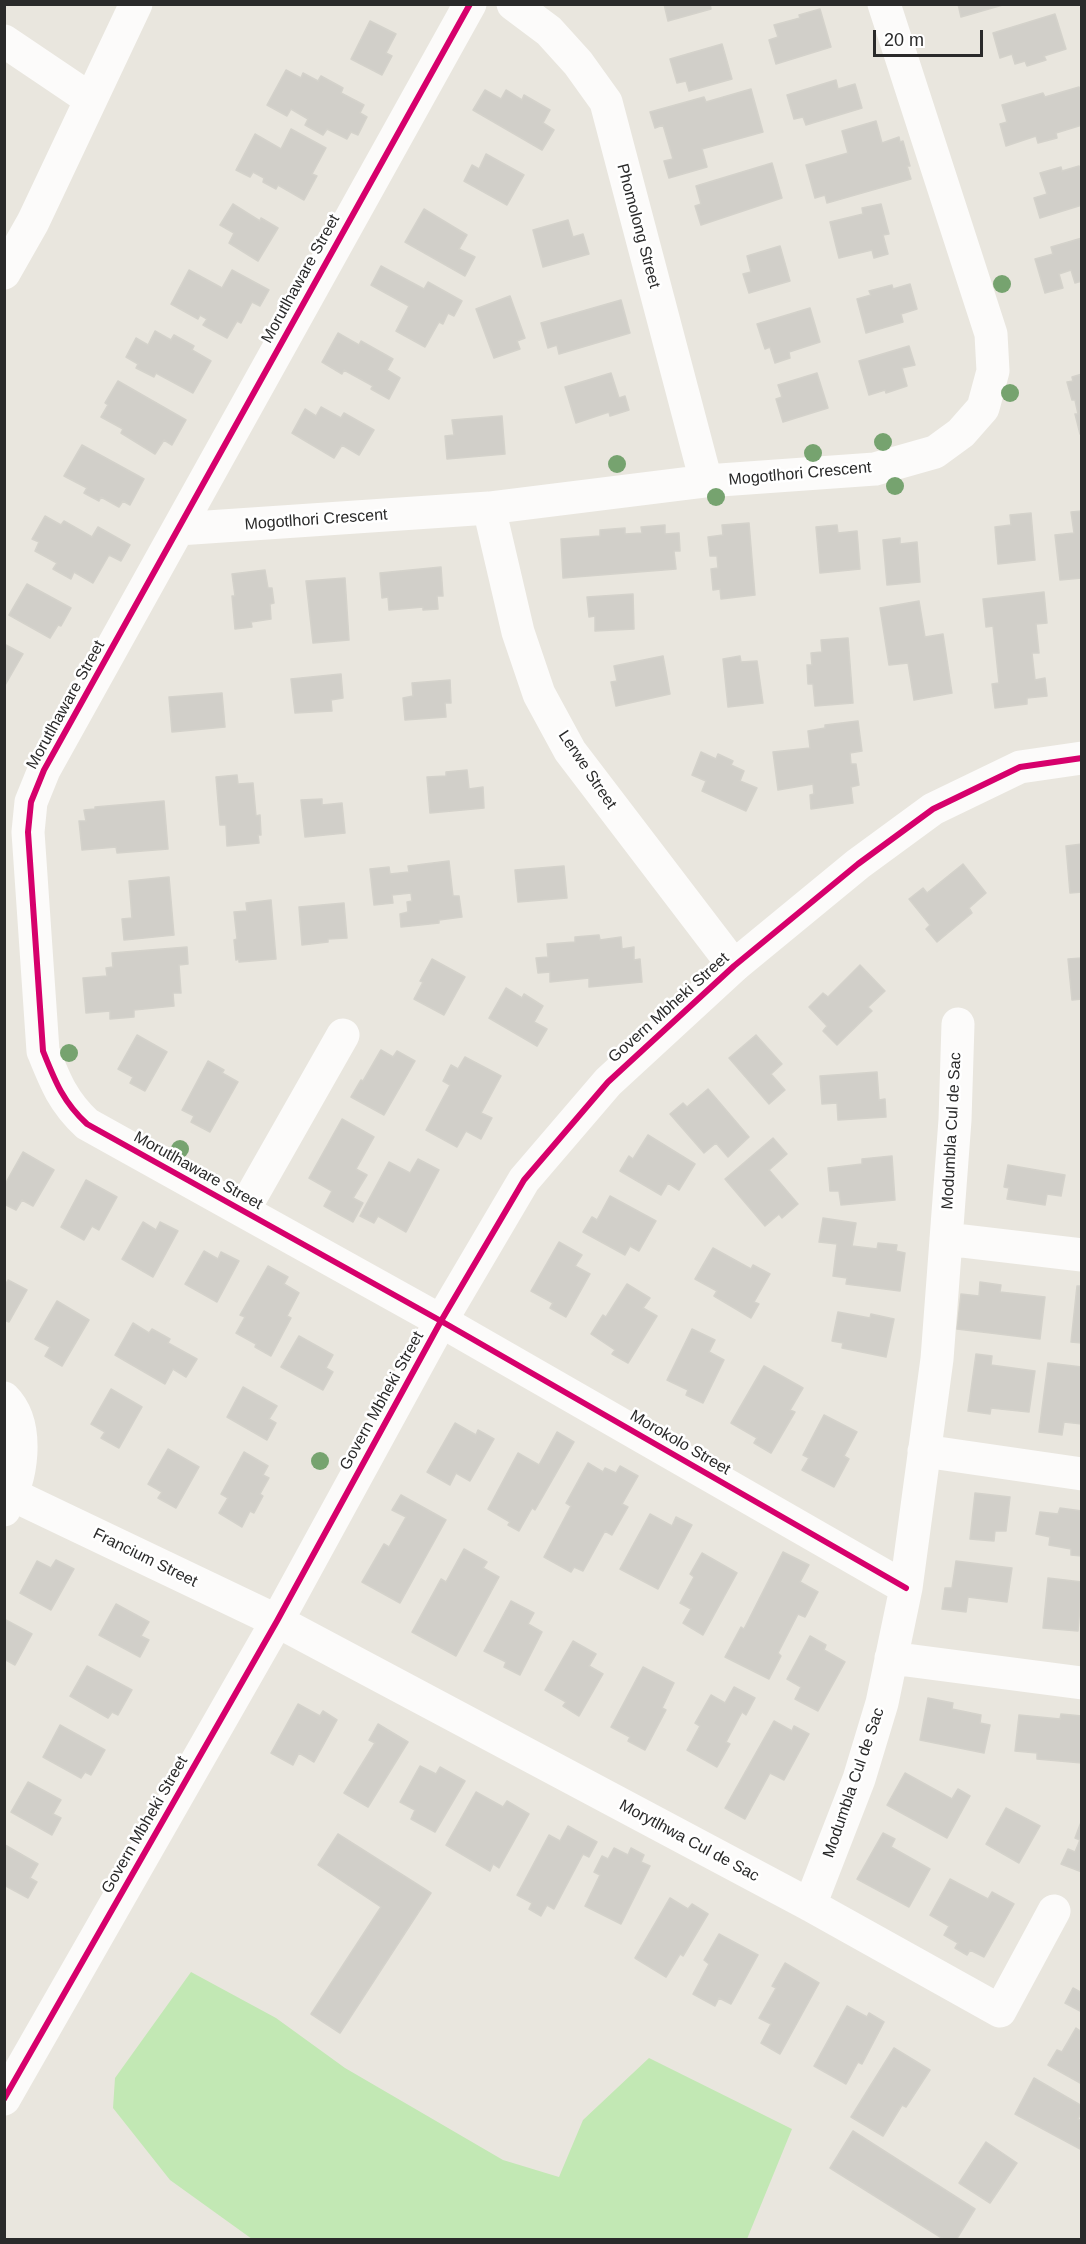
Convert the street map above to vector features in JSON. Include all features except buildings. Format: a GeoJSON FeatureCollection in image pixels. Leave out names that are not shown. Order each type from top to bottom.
{"type":"FeatureCollection","features":[{"type":"Feature","properties":{"kind":"street"},"geometry":{"type":"LineString","coordinates":[[4,273],[33,222],[136,4]]}},
{"type":"Feature","properties":{"kind":"street","name":"Morutlhaware Street"},"geometry":{"type":"LineString","coordinates":[[441,1321],[87,1124],[71,1109],[56,1083],[44,1051],[28,832],[31,802],[44,770],[470,4]]}},
{"type":"Feature","properties":{"kind":"street","name":"Phomolong Street"},"geometry":{"type":"LineString","coordinates":[[513,4],[549,30],[578,63],[606,102],[706,481]]}},
{"type":"Feature","properties":{"kind":"street","name":"Mogotlhori Crescent"},"geometry":{"type":"LineString","coordinates":[[178,529],[489,508],[706,481],[875,469],[935,452],[962,433],[983,408],[993,371],[991,334],[884,4]]}},
{"type":"Feature","properties":{"kind":"street"},"geometry":{"type":"LineString","coordinates":[[4,41],[90,99]]}},
{"type":"Feature","properties":{"kind":"street","name":"Lerwe Street"},"geometry":{"type":"LineString","coordinates":[[489,508],[518,632],[539,694],[570,751],[734,966]]}},
{"type":"Feature","properties":{"kind":"street","name":"Govern Mbheki Street"},"geometry":{"type":"LineString","coordinates":[[4,2099],[277,1621],[441,1321],[524,1180],[608,1082],[734,966],[858,864],[933,809],[1020,767],[1082,758]]}},
{"type":"Feature","properties":{"kind":"street","name":"Modumbla Cul de Sac"},"geometry":{"type":"LineString","coordinates":[[810,1905],[859,1779],[882,1703],[906,1588],[936,1359],[955,1120],[958,1024]]}},
{"type":"Feature","properties":{"kind":"street","name":"Morutlhaware Street"},"geometry":{"type":"LineString","coordinates":[[243,1211],[343,1035]]}},
{"type":"Feature","properties":{"kind":"street"},"geometry":{"type":"LineString","coordinates":[[945,1239],[1082,1255]]}},
{"type":"Feature","properties":{"kind":"street","name":"Morokolo Street"},"geometry":{"type":"LineString","coordinates":[[441,1321],[906,1588]]}},
{"type":"Feature","properties":{"kind":"street"},"geometry":{"type":"LineString","coordinates":[[4,1398],[21,1430],[20,1456],[9,1503]]}},
{"type":"Feature","properties":{"kind":"street"},"geometry":{"type":"LineString","coordinates":[[924,1451],[1082,1474]]}},
{"type":"Feature","properties":{"kind":"street","name":"Francium Street"},"geometry":{"type":"LineString","coordinates":[[9,1503],[277,1621]]}},
{"type":"Feature","properties":{"kind":"street","name":"Morytlhwa Cul de Sac"},"geometry":{"type":"LineString","coordinates":[[277,1621],[810,1905],[1000,2011],[1054,1911]]}},
{"type":"Feature","properties":{"kind":"street"},"geometry":{"type":"LineString","coordinates":[[891,1658],[1082,1683]]}},
{"type":"Feature","properties":{"kind":"green space"},"geometry":{"type":"Polygon","coordinates":[[[191,1972],[276,2018],[345,2068],[503,2160],[559,2177],[583,2120],[649,2058],[792,2129],[747,2239],[252,2239],[170,2180],[113,2108],[115,2078],[191,1972]]]}},
{"type":"Feature","properties":{"kind":"cycle path"},"geometry":{"type":"LineString","coordinates":[[470,4],[44,770],[31,802],[28,832],[43,1051],[66,1099],[87,1124],[441,1321],[906,1588]]}},
{"type":"Feature","properties":{"kind":"cycle path"},"geometry":{"type":"LineString","coordinates":[[4,2099],[277,1621],[441,1321],[524,1180],[608,1082],[734,966],[858,864],[933,809],[1020,767],[1082,758]]}}]}
